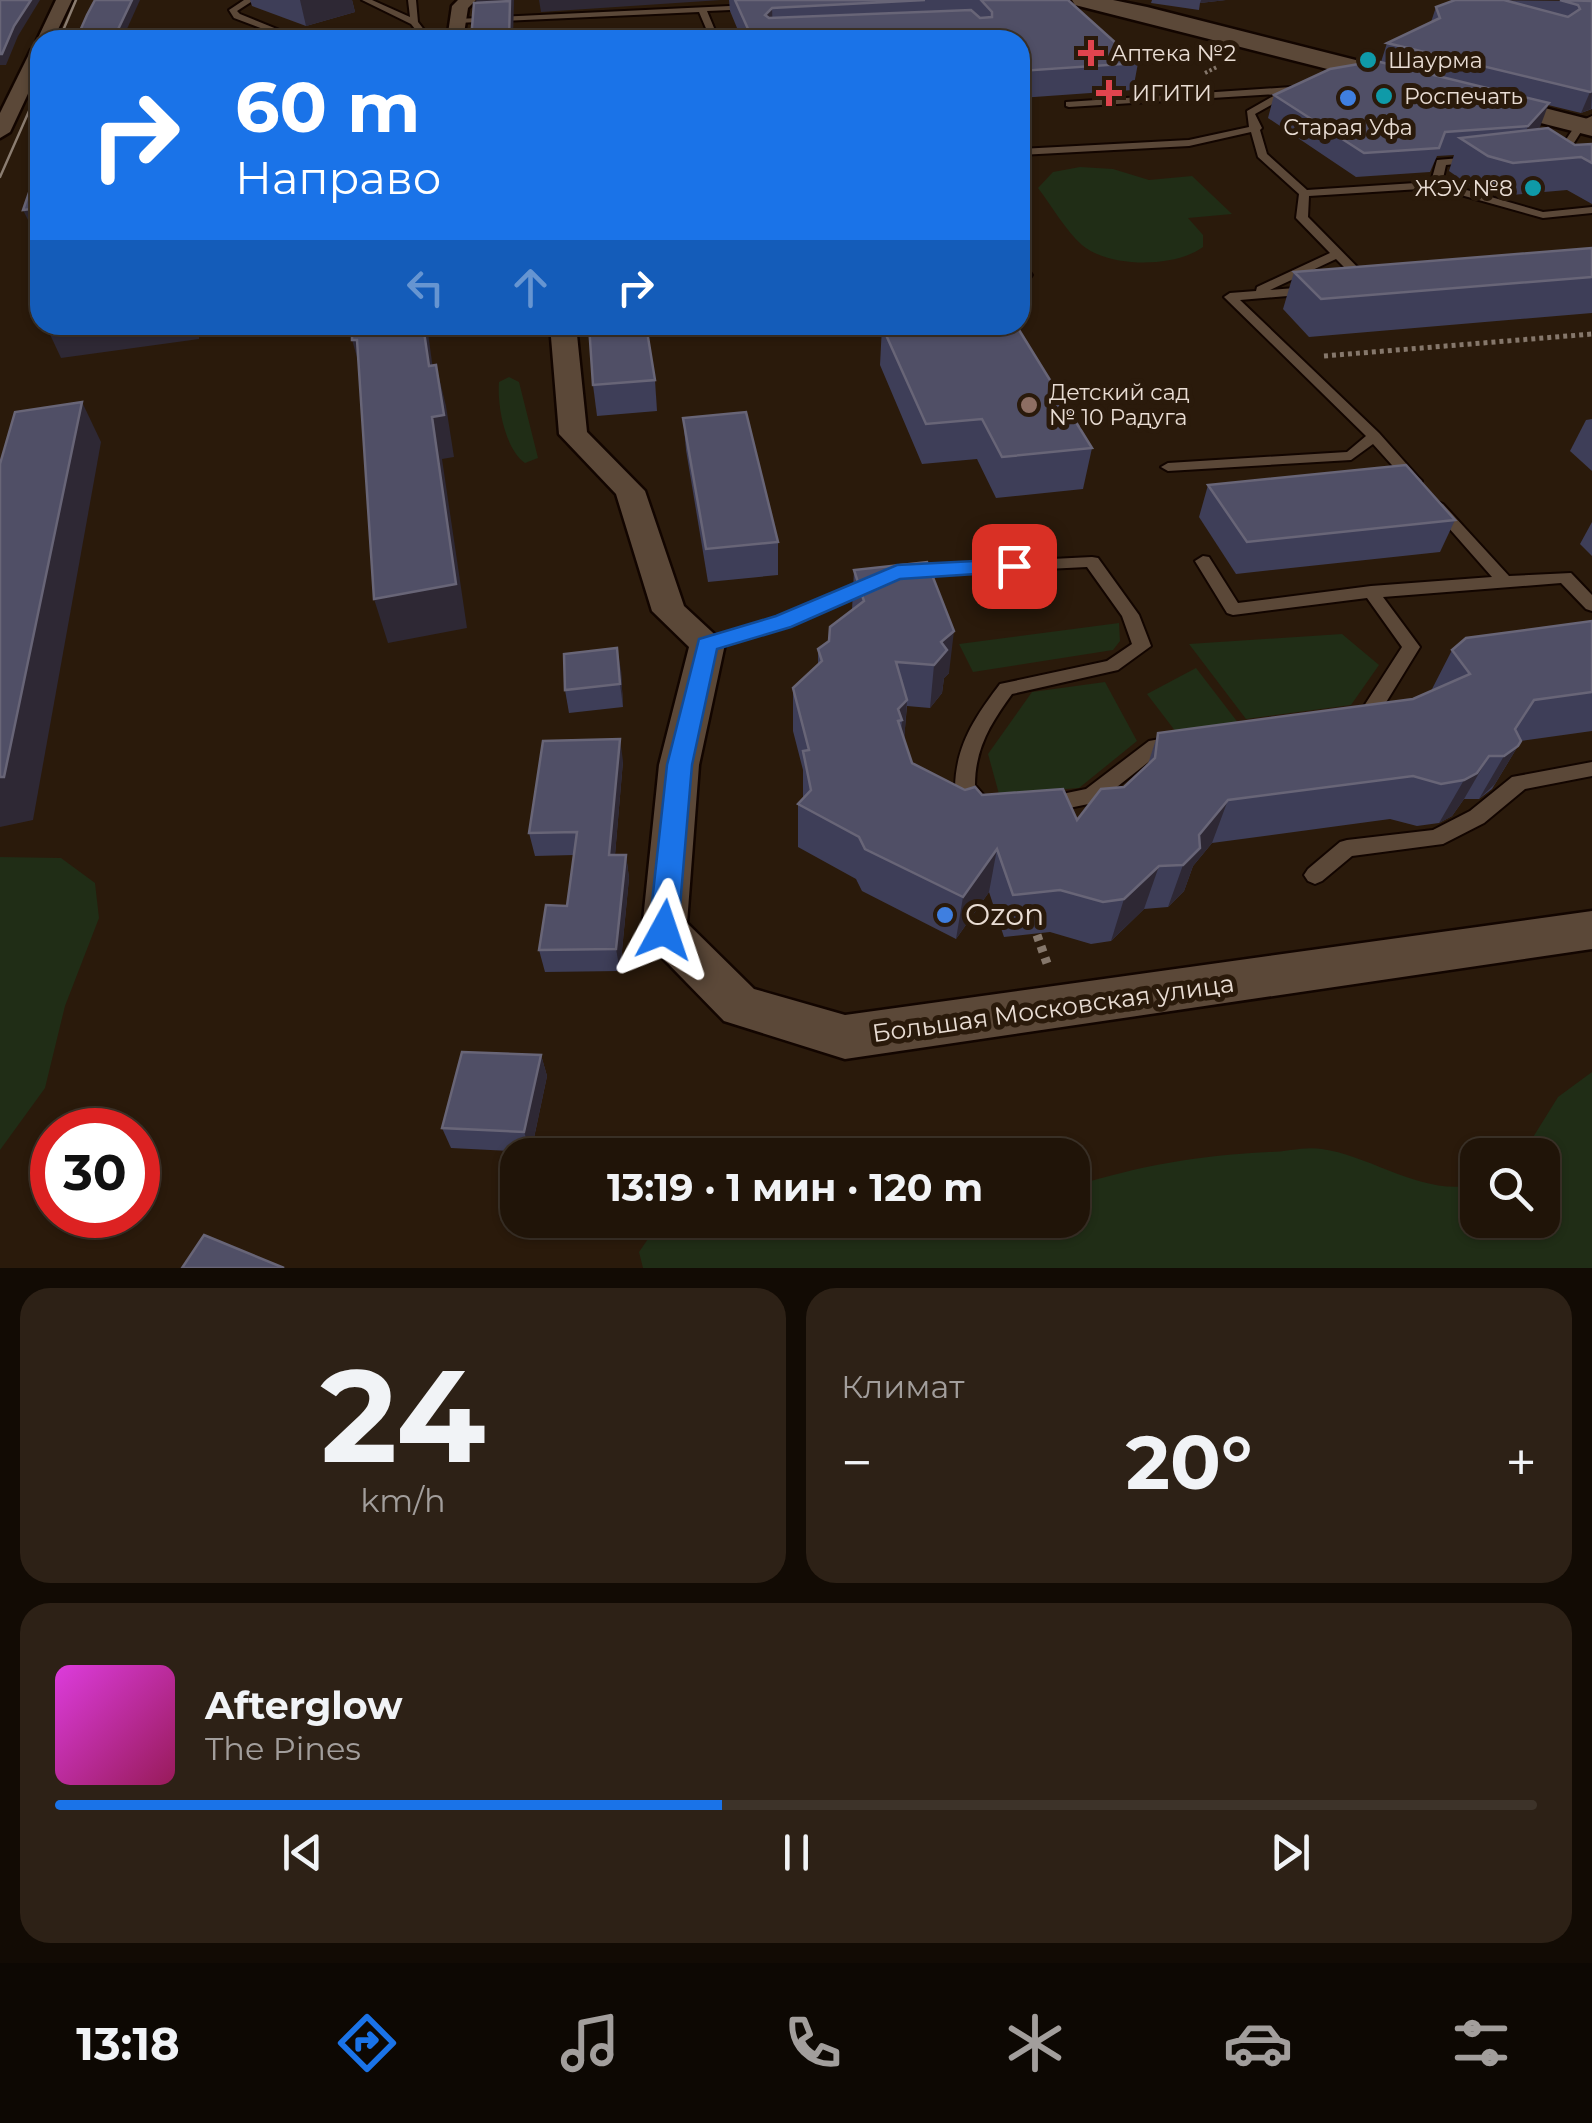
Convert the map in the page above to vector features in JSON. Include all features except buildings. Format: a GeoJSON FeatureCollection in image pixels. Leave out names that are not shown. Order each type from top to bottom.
{"type":"FeatureCollection","features":[{"type":"Feature","properties":{"kind":"main road"},"geometry":{"type":"LineString","coordinates":[[1084,0],[1165,17],[1583,130]]}},
{"type":"Feature","properties":{"kind":"street"},"geometry":{"type":"LineString","coordinates":[[50,30],[64,0]]}},
{"type":"Feature","properties":{"kind":"street"},"geometry":{"type":"LineString","coordinates":[[456,30],[460,6],[468,0]]}},
{"type":"Feature","properties":{"kind":"street"},"geometry":{"type":"LineString","coordinates":[[0,132],[6,109],[30,67]]}},
{"type":"Feature","properties":{"kind":"street"},"geometry":{"type":"LineString","coordinates":[[564,335],[573,434],[630,491],[669,611],[707,644]]}},
{"type":"Feature","properties":{"kind":"street","name":"Большая Московская улица"},"geometry":{"type":"LineString","coordinates":[[707,644],[679,765],[664,930],[740,1006],[845,1037],[1592,930]]}},
{"type":"Feature","properties":{"kind":"lane"},"geometry":{"type":"LineString","coordinates":[[250,0],[233,10],[237,16],[274,30]]}},
{"type":"Feature","properties":{"kind":"lane"},"geometry":{"type":"LineString","coordinates":[[366,0],[414,22],[420,30]]}},
{"type":"Feature","properties":{"kind":"lane"},"geometry":{"type":"LineString","coordinates":[[412,0],[414,22]]}},
{"type":"Feature","properties":{"kind":"lane"},"geometry":{"type":"LineString","coordinates":[[457,22],[760,6]]}},
{"type":"Feature","properties":{"kind":"lane"},"geometry":{"type":"LineString","coordinates":[[702,10],[711,30]]}},
{"type":"Feature","properties":{"kind":"lane"},"geometry":{"type":"LineString","coordinates":[[660,12],[664,28]]}},
{"type":"Feature","properties":{"kind":"lane"},"geometry":{"type":"LineString","coordinates":[[1342,82],[1376,76]]}},
{"type":"Feature","properties":{"kind":"lane"},"geometry":{"type":"LineString","coordinates":[[1069,104],[1308,88]]}},
{"type":"Feature","properties":{"kind":"lane"},"geometry":{"type":"LineString","coordinates":[[1291,90],[1250,113],[1258,128],[1262,156],[1304,193],[1436,184],[1544,215],[1592,210]]}},
{"type":"Feature","properties":{"kind":"lane"},"geometry":{"type":"LineString","coordinates":[[1030,151],[1189,142],[1258,128]]}},
{"type":"Feature","properties":{"kind":"lane"},"geometry":{"type":"LineString","coordinates":[[1551,150],[1583,130],[1592,163]]}},
{"type":"Feature","properties":{"kind":"lane"},"geometry":{"type":"LineString","coordinates":[[1436,184],[1441,162],[1480,160]]}},
{"type":"Feature","properties":{"kind":"lane"},"geometry":{"type":"LineString","coordinates":[[1304,193],[1302,218],[1370,286]]}},
{"type":"Feature","properties":{"kind":"lane"},"geometry":{"type":"LineString","coordinates":[[1252,295],[1338,254]]}},
{"type":"Feature","properties":{"kind":"lane"},"geometry":{"type":"LineString","coordinates":[[1350,287],[1388,284]]}},
{"type":"Feature","properties":{"kind":"lane"},"geometry":{"type":"LineString","coordinates":[[1330,289],[1230,297],[1374,436],[1505,582]]}},
{"type":"Feature","properties":{"kind":"lane"},"geometry":{"type":"LineString","coordinates":[[1168,467],[1352,456],[1374,436]]}},
{"type":"Feature","properties":{"kind":"lane"},"geometry":{"type":"LineString","coordinates":[[1203,561],[1233,609],[1372,592],[1565,577],[1592,605]]}},
{"type":"Feature","properties":{"kind":"lane"},"geometry":{"type":"LineString","coordinates":[[707,644],[784,622],[897,572],[1092,562],[1130,615],[1142,646],[1112,666],[1006,689],[980,724],[964,758],[965,787],[992,816],[1017,811],[1091,796],[1156,746],[1192,741]]}},
{"type":"Feature","properties":{"kind":"lane"},"geometry":{"type":"LineString","coordinates":[[1335,718],[1370,712],[1412,647],[1372,592]]}},
{"type":"Feature","properties":{"kind":"lane"},"geometry":{"type":"LineString","coordinates":[[1315,875],[1347,848],[1436,838],[1477,817],[1518,782],[1592,768]]}},
{"type":"Feature","properties":{"kind":"path"},"geometry":{"type":"LineString","coordinates":[[1110,57],[1186,54]]}},
{"type":"Feature","properties":{"kind":"path"},"geometry":{"type":"LineString","coordinates":[[1291,358],[1592,334]]}},
{"type":"Feature","properties":{"kind":"green space"},"geometry":{"type":"Polygon","coordinates":[[[1080,167],[1113,169],[1149,180],[1192,176],[1232,214],[1188,218],[1203,235],[1203,247],[1191,254],[1160,262],[1108,258],[1076,239],[1038,188],[1053,172],[1080,167]]]}},
{"type":"Feature","properties":{"kind":"green space"},"geometry":{"type":"Polygon","coordinates":[[[509,377],[519,382],[538,458],[525,463],[507,438],[501,414],[499,382],[509,377]]]}},
{"type":"Feature","properties":{"kind":"green space"},"geometry":{"type":"Polygon","coordinates":[[[1119,623],[1120,641],[1113,650],[973,672],[959,644],[1119,623]]]}},
{"type":"Feature","properties":{"kind":"green space"},"geometry":{"type":"Polygon","coordinates":[[[1342,634],[1379,665],[1351,705],[1246,719],[1189,644],[1342,634]]]}},
{"type":"Feature","properties":{"kind":"green space"},"geometry":{"type":"Polygon","coordinates":[[[1196,668],[1239,724],[1176,732],[1147,694],[1196,668]]]}},
{"type":"Feature","properties":{"kind":"green space"},"geometry":{"type":"Polygon","coordinates":[[[1105,682],[1137,741],[1079,788],[999,794],[988,754],[1032,692],[1105,682]]]}},
{"type":"Feature","properties":{"kind":"green space"},"geometry":{"type":"Polygon","coordinates":[[[0,857],[61,858],[95,883],[99,918],[65,1006],[45,1088],[0,1150],[0,857]]]}},
{"type":"Feature","properties":{"kind":"green space"},"geometry":{"type":"Polygon","coordinates":[[[1592,1072],[1592,1268],[643,1268],[639,1252],[649,1238],[1090,1238],[1090,1181],[1216,1156],[1309,1148],[1341,1153],[1419,1181],[1460,1187],[1460,1238],[1560,1238],[1560,1138],[1533,1138],[1558,1097],[1592,1072]]]}},
{"type":"Feature","properties":{"kind":"tram line"},"geometry":{"type":"LineString","coordinates":[[63,30],[76,0]]}},
{"type":"Feature","properties":{"kind":"tram line"},"geometry":{"type":"LineString","coordinates":[[0,177],[30,109]]}},
{"type":"Feature","properties":{"kind":"place","name":"Аптека №2"},"geometry":{"type":"Point","coordinates":[1091,53]}},
{"type":"Feature","properties":{"kind":"place","name":"Шаурма"},"geometry":{"type":"Point","coordinates":[1368,60]}},
{"type":"Feature","properties":{"kind":"place","name":"ИГИТИ"},"geometry":{"type":"Point","coordinates":[1109,93]}},
{"type":"Feature","properties":{"kind":"place","name":"Роспечать"},"geometry":{"type":"Point","coordinates":[1384,96]}},
{"type":"Feature","properties":{"kind":"place","name":"Старая Уфа"},"geometry":{"type":"Point","coordinates":[1348,98]}},
{"type":"Feature","properties":{"kind":"place","name":"ЖЭУ №8"},"geometry":{"type":"Point","coordinates":[1533,188]}},
{"type":"Feature","properties":{"kind":"place","name":"Детский сад № 10 Радуга"},"geometry":{"type":"Point","coordinates":[1029,405]}},
{"type":"Feature","properties":{"kind":"place","name":"Ozon"},"geometry":{"type":"Point","coordinates":[945,915]}},
{"type":"Feature","properties":{"kind":"route"},"geometry":{"type":"LineString","coordinates":[[664,930],[679,765],[707,644],[784,622],[897,572],[1014,566]]}}]}
